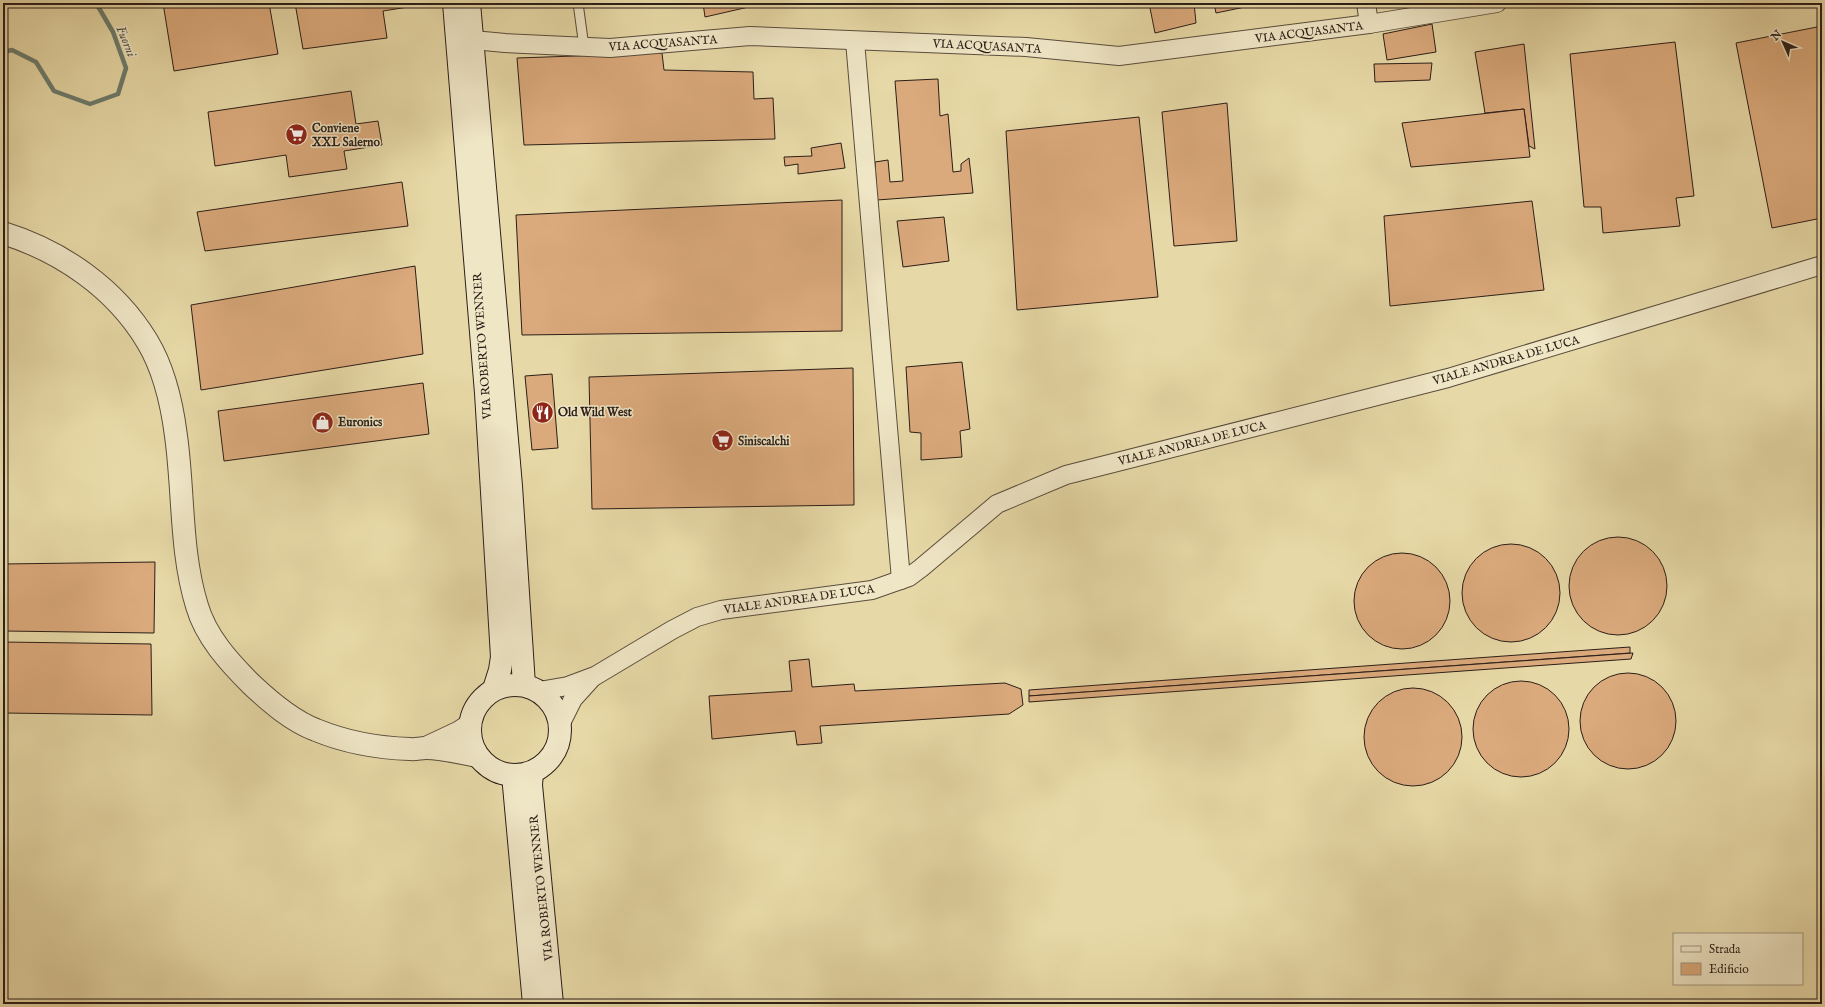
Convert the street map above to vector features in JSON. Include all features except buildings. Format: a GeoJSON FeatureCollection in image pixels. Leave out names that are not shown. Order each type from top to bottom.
{"type":"FeatureCollection","features":[{"type":"Feature","properties":{"kind":"main road","name":"VIA ROBERTO WENNER"},"geometry":{"type":"LineString","coordinates":[[454,3],[486,393],[502,657],[500,670],[494,689]]}},
{"type":"Feature","properties":{"kind":"main road","name":"VIA ROBERTO WENNER"},"geometry":{"type":"LineString","coordinates":[[469,3],[511,479],[532,688]]}},
{"type":"Feature","properties":{"kind":"main road"},"geometry":{"type":"LineString","coordinates":[[3,233],[44,248],[77,269],[123,308],[148,342],[157,360],[165,383],[176,435],[184,541],[197,608],[215,644],[237,669],[276,706],[315,730],[341,739],[389,748],[412,750],[426,748],[477,756]]}},
{"type":"Feature","properties":{"kind":"main road"},"geometry":{"type":"LineString","coordinates":[[509,684],[532,688],[551,702],[555,709],[560,725],[558,741],[554,753],[546,762],[523,774],[497,772],[486,765],[477,756],[470,739],[469,726],[471,717],[479,701],[494,689],[509,684]]}},
{"type":"Feature","properties":{"kind":"main road"},"geometry":{"type":"LineString","coordinates":[[426,748],[460,732],[469,726]]}},
{"type":"Feature","properties":{"kind":"main road","name":"VIA ROBERTO WENNER"},"geometry":{"type":"LineString","coordinates":[[523,774],[534,1004]]}},
{"type":"Feature","properties":{"kind":"main road","name":"VIA ROBERTO WENNER"},"geometry":{"type":"LineString","coordinates":[[523,774],[531,785],[552,1004]]}},
{"type":"Feature","properties":{"kind":"street"},"geometry":{"type":"LineString","coordinates":[[1366,3],[1369,24]]}},
{"type":"Feature","properties":{"kind":"street","name":"VIA ACQUASANTA"},"geometry":{"type":"LineString","coordinates":[[473,40],[610,48],[750,36],[1026,47],[1119,56],[1369,24],[1497,3]]}},
{"type":"Feature","properties":{"kind":"street"},"geometry":{"type":"LineString","coordinates":[[855,41],[901,580]]}},
{"type":"Feature","properties":{"kind":"street","name":"VIALE ANDREA DE LUCA"},"geometry":{"type":"LineString","coordinates":[[594,676],[697,617],[721,610],[872,590],[901,580],[921,568],[997,504],[1066,475],[1448,378],[1822,264]]}},
{"type":"Feature","properties":{"kind":"street"},"geometry":{"type":"LineString","coordinates":[[532,688],[568,686],[594,676]]}},
{"type":"Feature","properties":{"kind":"street"},"geometry":{"type":"LineString","coordinates":[[560,725],[573,700],[594,676]]}},
{"type":"Feature","properties":{"kind":"lane"},"geometry":{"type":"LineString","coordinates":[[578,3],[584,47]]}},
{"type":"Feature","properties":{"kind":"waterway","name":"Fuorni"},"geometry":{"type":"LineString","coordinates":[[3,52],[12,50],[36,62],[54,91],[90,104],[118,94],[126,68],[113,32],[96,3]]}},
{"type":"Feature","properties":{"kind":"place","name":"Conviene XXL Salerno"},"geometry":{"type":"Point","coordinates":[296,135]}},
{"type":"Feature","properties":{"kind":"place","name":"Old Wild West"},"geometry":{"type":"Point","coordinates":[542,412]}},
{"type":"Feature","properties":{"kind":"place","name":"Euronics"},"geometry":{"type":"Point","coordinates":[323,422]}},
{"type":"Feature","properties":{"kind":"place","name":"Siniscalchi"},"geometry":{"type":"Point","coordinates":[722,441]}}]}
